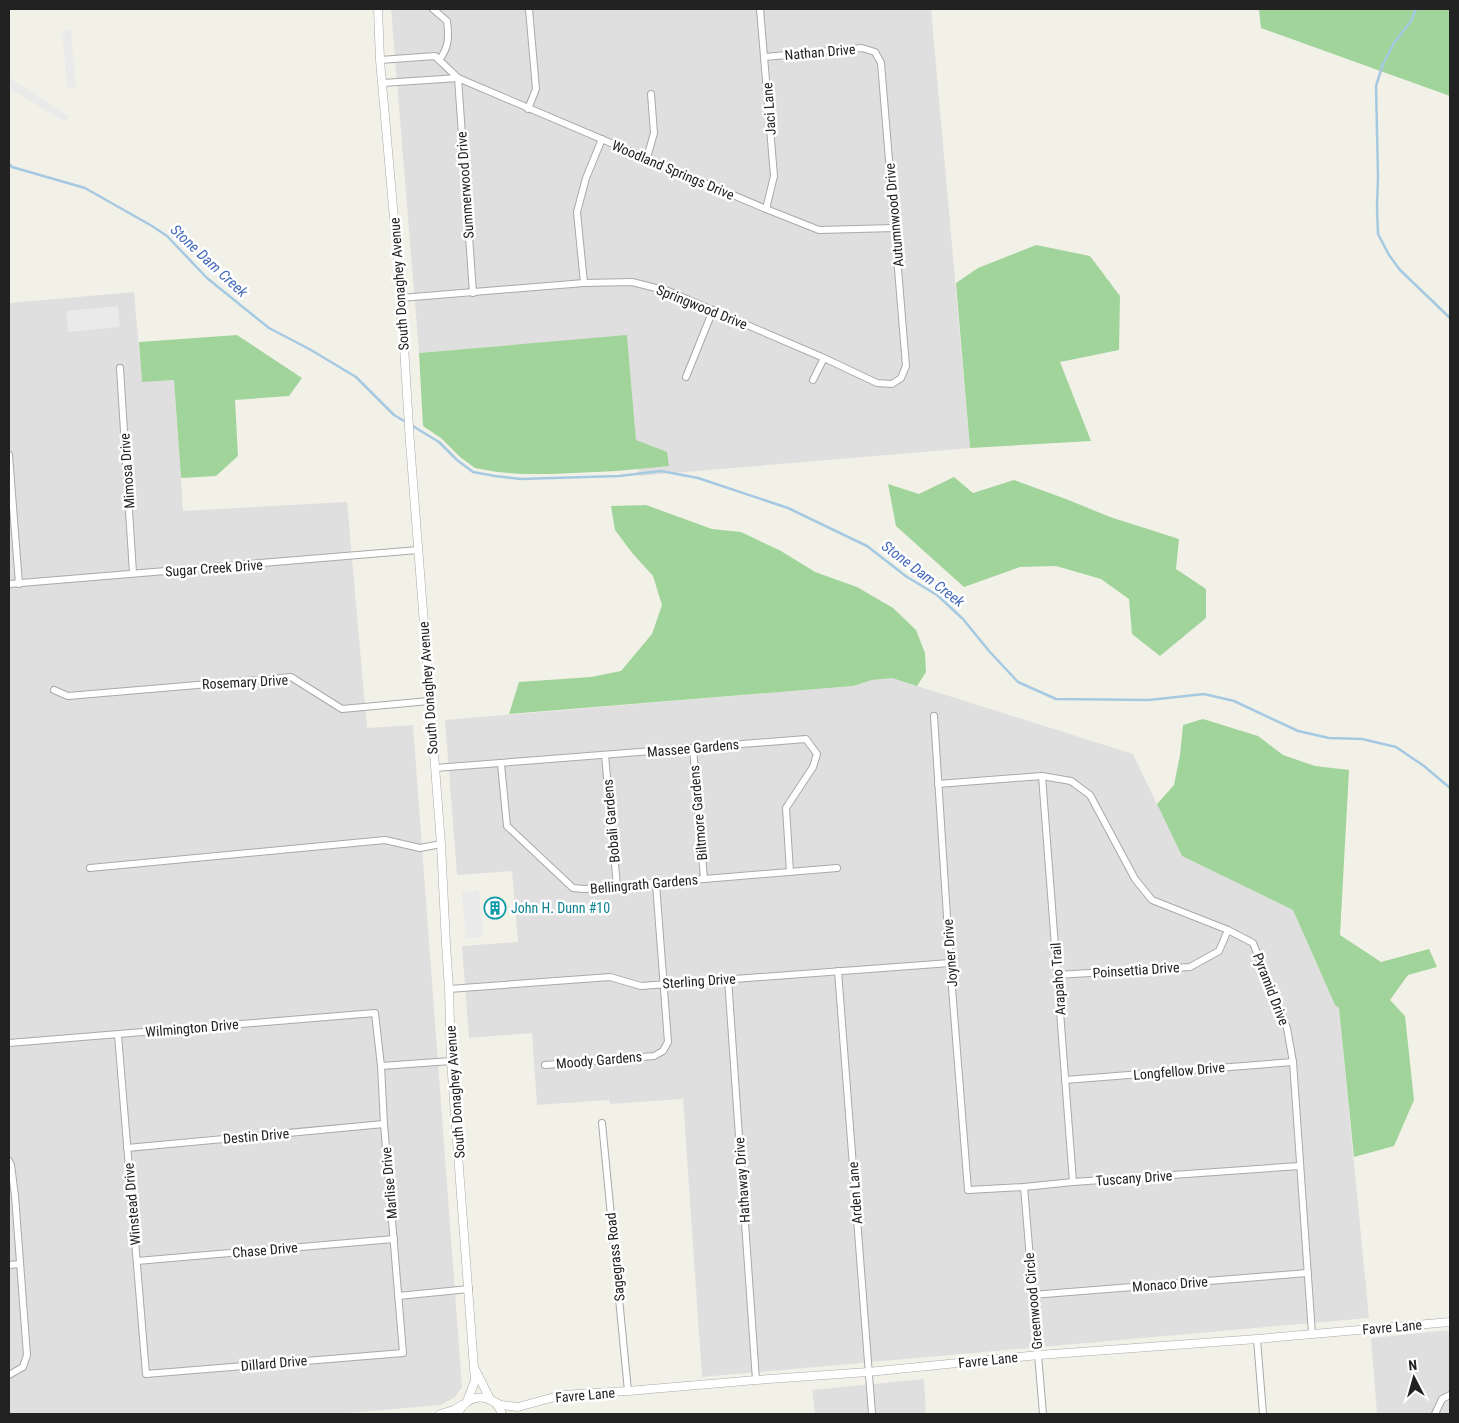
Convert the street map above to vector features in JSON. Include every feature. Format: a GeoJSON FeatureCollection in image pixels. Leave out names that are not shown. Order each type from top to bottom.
{"type":"FeatureCollection","features":[{"type":"Feature","properties":{"kind":"street","name":"South Donaghey Avenue"},"geometry":{"type":"LineString","coordinates":[[378,9],[380,60],[401,298],[410,443],[441,844],[450,989],[452,1061],[475,1381],[466,1402],[458,1414]]}},
{"type":"Feature","properties":{"kind":"street"},"geometry":{"type":"LineString","coordinates":[[380,60],[435,56],[439,60],[445,53],[449,37],[447,20],[433,9]]}},
{"type":"Feature","properties":{"kind":"street"},"geometry":{"type":"LineString","coordinates":[[528,109],[536,89],[530,9]]}},
{"type":"Feature","properties":{"kind":"street","name":"Jaci Lane"},"geometry":{"type":"LineString","coordinates":[[760,9],[774,176],[766,209]]}},
{"type":"Feature","properties":{"kind":"street","name":"Nathan Drive"},"geometry":{"type":"LineString","coordinates":[[765,57],[862,48],[875,52]]}},
{"type":"Feature","properties":{"kind":"street","name":"Autumnwood Drive"},"geometry":{"type":"LineString","coordinates":[[875,52],[881,63],[895,228],[906,366],[901,378]]}},
{"type":"Feature","properties":{"kind":"street","name":"Woodland Springs Drive"},"geometry":{"type":"LineString","coordinates":[[439,60],[458,78],[819,230],[895,228]]}},
{"type":"Feature","properties":{"kind":"street","name":"Woodland Springs Drive"},"geometry":{"type":"LineString","coordinates":[[383,83],[458,78]]}},
{"type":"Feature","properties":{"kind":"street","name":"Summerwood Drive"},"geometry":{"type":"LineString","coordinates":[[458,78],[473,293]]}},
{"type":"Feature","properties":{"kind":"street"},"geometry":{"type":"LineString","coordinates":[[646,158],[654,133],[651,94]]}},
{"type":"Feature","properties":{"kind":"street"},"geometry":{"type":"LineString","coordinates":[[584,283],[578,212],[586,178],[602,139]]}},
{"type":"Feature","properties":{"kind":"street","name":"Springwood Drive"},"geometry":{"type":"LineString","coordinates":[[401,298],[584,283],[632,282],[668,291],[824,358],[877,383],[892,384],[901,378]]}},
{"type":"Feature","properties":{"kind":"street"},"geometry":{"type":"LineString","coordinates":[[686,377],[713,310]]}},
{"type":"Feature","properties":{"kind":"street"},"geometry":{"type":"LineString","coordinates":[[812,380],[824,358]]}},
{"type":"Feature","properties":{"kind":"street","name":"Mimosa Drive"},"geometry":{"type":"LineString","coordinates":[[120,368],[133,573]]}},
{"type":"Feature","properties":{"kind":"street"},"geometry":{"type":"LineString","coordinates":[[9,455],[19,584]]}},
{"type":"Feature","properties":{"kind":"street","name":"Sugar Creek Drive"},"geometry":{"type":"LineString","coordinates":[[9,584],[418,550]]}},
{"type":"Feature","properties":{"kind":"street","name":"Rosemary Drive"},"geometry":{"type":"LineString","coordinates":[[54,690],[68,696],[291,677],[342,709],[429,701]]}},
{"type":"Feature","properties":{"kind":"street","name":"Joyner Drive"},"geometry":{"type":"LineString","coordinates":[[934,716],[950,963],[968,1190]]}},
{"type":"Feature","properties":{"kind":"street","name":"Massee Gardens"},"geometry":{"type":"LineString","coordinates":[[434,768],[806,739],[817,754],[813,767],[786,808],[790,872]]}},
{"type":"Feature","properties":{"kind":"street","name":"Biltmore Gardens"},"geometry":{"type":"LineString","coordinates":[[693,748],[704,879]]}},
{"type":"Feature","properties":{"kind":"street","name":"Bobali Gardens"},"geometry":{"type":"LineString","coordinates":[[605,755],[616,886]]}},
{"type":"Feature","properties":{"kind":"street","name":"Bellingrath Gardens"},"geometry":{"type":"LineString","coordinates":[[501,764],[507,826],[573,888],[584,889],[656,884],[837,868]]}},
{"type":"Feature","properties":{"kind":"street","name":"Pyramid Drive"},"geometry":{"type":"LineString","coordinates":[[938,784],[1042,776],[1071,780],[1090,796],[1135,880],[1152,900],[1228,930],[1253,944],[1287,1028],[1293,1062],[1312,1334]]}},
{"type":"Feature","properties":{"kind":"street","name":"Arapaho Trail"},"geometry":{"type":"LineString","coordinates":[[1042,776],[1073,1182]]}},
{"type":"Feature","properties":{"kind":"street"},"geometry":{"type":"LineString","coordinates":[[90,868],[386,840],[420,848],[441,844]]}},
{"type":"Feature","properties":{"kind":"street","name":"Moody Gardens"},"geometry":{"type":"LineString","coordinates":[[545,1064],[654,1056],[663,1051],[668,1042],[656,884]]}},
{"type":"Feature","properties":{"kind":"street","name":"Poinsettia Drive"},"geometry":{"type":"LineString","coordinates":[[1057,975],[1190,967],[1219,951],[1228,930]]}},
{"type":"Feature","properties":{"kind":"street","name":"Sterling Drive"},"geometry":{"type":"LineString","coordinates":[[450,989],[610,977],[641,986],[950,963]]}},
{"type":"Feature","properties":{"kind":"street","name":"Arden Lane"},"geometry":{"type":"LineString","coordinates":[[838,971],[872,1414]]}},
{"type":"Feature","properties":{"kind":"street","name":"Hathaway Drive"},"geometry":{"type":"LineString","coordinates":[[728,980],[756,1380]]}},
{"type":"Feature","properties":{"kind":"street","name":"Wilmington Drive"},"geometry":{"type":"LineString","coordinates":[[9,1043],[375,1013]]}},
{"type":"Feature","properties":{"kind":"street","name":"Marlise Drive"},"geometry":{"type":"LineString","coordinates":[[375,1013],[381,1066],[403,1353]]}},
{"type":"Feature","properties":{"kind":"street","name":"Winstead Drive"},"geometry":{"type":"LineString","coordinates":[[118,1035],[146,1374]]}},
{"type":"Feature","properties":{"kind":"street"},"geometry":{"type":"LineString","coordinates":[[381,1066],[452,1061]]}},
{"type":"Feature","properties":{"kind":"street","name":"Longfellow Drive"},"geometry":{"type":"LineString","coordinates":[[1065,1080],[1293,1062]]}},
{"type":"Feature","properties":{"kind":"street","name":"Destin Drive"},"geometry":{"type":"LineString","coordinates":[[128,1148],[384,1124]]}},
{"type":"Feature","properties":{"kind":"street","name":"Sagegrass Road"},"geometry":{"type":"LineString","coordinates":[[602,1124],[628,1391]]}},
{"type":"Feature","properties":{"kind":"street"},"geometry":{"type":"LineString","coordinates":[[9,1161],[15,1196],[26,1355],[23,1367],[9,1375]]}},
{"type":"Feature","properties":{"kind":"street","name":"Tuscany Drive"},"geometry":{"type":"LineString","coordinates":[[968,1190],[1300,1166]]}},
{"type":"Feature","properties":{"kind":"street","name":"Greenwood Circle"},"geometry":{"type":"LineString","coordinates":[[1024,1187],[1043,1414]]}},
{"type":"Feature","properties":{"kind":"street","name":"Chase Drive"},"geometry":{"type":"LineString","coordinates":[[137,1261],[394,1239]]}},
{"type":"Feature","properties":{"kind":"street"},"geometry":{"type":"LineString","coordinates":[[9,1265],[20,1264]]}},
{"type":"Feature","properties":{"kind":"street","name":"Monaco Drive"},"geometry":{"type":"LineString","coordinates":[[1032,1294],[1308,1273]]}},
{"type":"Feature","properties":{"kind":"street"},"geometry":{"type":"LineString","coordinates":[[398,1296],[469,1289]]}},
{"type":"Feature","properties":{"kind":"street","name":"Favre Lane"},"geometry":{"type":"LineString","coordinates":[[466,1402],[482,1397],[501,1405],[518,1407],[562,1395],[868,1372],[1039,1355],[1450,1322]]}},
{"type":"Feature","properties":{"kind":"street"},"geometry":{"type":"LineString","coordinates":[[1257,1339],[1263,1414]]}},
{"type":"Feature","properties":{"kind":"street","name":"Dillard Drive"},"geometry":{"type":"LineString","coordinates":[[146,1374],[403,1353]]}},
{"type":"Feature","properties":{"kind":"street","name":"South Donaghey Avenue"},"geometry":{"type":"LineString","coordinates":[[474,1368],[502,1414]]}},
{"type":"Feature","properties":{"kind":"street"},"geometry":{"type":"LineString","coordinates":[[1435,1414],[1442,1399],[1450,1394]]}},
{"type":"Feature","properties":{"kind":"street"},"geometry":{"type":"LineString","coordinates":[[440,1414],[454,1410],[466,1402]]}},
{"type":"Feature","properties":{"kind":"street"},"geometry":{"type":"LineString","coordinates":[[520,1414],[527,1405]]}},
{"type":"Feature","properties":{"kind":"shaded area"},"geometry":{"type":"Polygon","coordinates":[[[391,9],[931,9],[970,448],[639,476],[627,336],[419,353],[391,9]]]}},
{"type":"Feature","properties":{"kind":"shaded area"},"geometry":{"type":"Polygon","coordinates":[[[62,30],[71,30],[76,87],[67,88],[62,30]]]}},
{"type":"Feature","properties":{"kind":"shaded area"},"geometry":{"type":"Polygon","coordinates":[[[9,78],[69,116],[65,122],[9,88],[9,78]]]}},
{"type":"Feature","properties":{"kind":"shaded area"},"geometry":{"type":"Polygon","coordinates":[[[134,292],[142,381],[174,379],[183,511],[347,502],[367,728],[413,725],[462,1387],[455,1397],[441,1405],[336,1414],[9,1414],[9,303],[134,292]]]}},
{"type":"Feature","properties":{"kind":"shaded area"},"geometry":{"type":"Polygon","coordinates":[[[118,306],[120,327],[68,332],[66,311],[118,306]]]}},
{"type":"Feature","properties":{"kind":"shaded area"},"geometry":{"type":"Polygon","coordinates":[[[892,678],[1133,754],[1182,856],[1293,910],[1335,1005],[1339,1008],[1369,1318],[702,1377],[683,1099],[610,1104],[609,1100],[537,1105],[532,1033],[469,1038],[462,946],[518,942],[512,871],[457,875],[445,720],[853,686],[872,680],[892,678]]]}},
{"type":"Feature","properties":{"kind":"shaded area"},"geometry":{"type":"Polygon","coordinates":[[[479,890],[483,937],[466,938],[462,892],[479,890]]]}},
{"type":"Feature","properties":{"kind":"shaded area"},"geometry":{"type":"Polygon","coordinates":[[[1450,1330],[1450,1414],[1377,1414],[1371,1338],[1450,1330]]]}},
{"type":"Feature","properties":{"kind":"shaded area"},"geometry":{"type":"Polygon","coordinates":[[[924,1379],[926,1414],[815,1414],[812,1390],[924,1379]]]}},
{"type":"Feature","properties":{"kind":"green space"},"geometry":{"type":"Polygon","coordinates":[[[1259,9],[1450,9],[1450,96],[1261,28],[1259,9]]]}},
{"type":"Feature","properties":{"kind":"green space"},"geometry":{"type":"Polygon","coordinates":[[[1036,245],[1090,256],[1120,296],[1119,350],[1060,362],[1091,441],[970,448],[956,283],[978,268],[1036,245]]]}},
{"type":"Feature","properties":{"kind":"green space"},"geometry":{"type":"Polygon","coordinates":[[[237,335],[302,378],[289,396],[235,400],[238,456],[216,476],[181,478],[174,380],[142,382],[139,342],[237,335]]]}},
{"type":"Feature","properties":{"kind":"green space"},"geometry":{"type":"Polygon","coordinates":[[[627,335],[636,440],[667,452],[669,466],[551,474],[497,472],[475,468],[460,457],[441,438],[423,426],[419,353],[627,335]]]}},
{"type":"Feature","properties":{"kind":"green space"},"geometry":{"type":"Polygon","coordinates":[[[954,477],[973,493],[1014,480],[1110,517],[1179,539],[1176,569],[1206,589],[1206,618],[1160,656],[1132,634],[1129,599],[1101,579],[1056,566],[1020,567],[964,587],[896,526],[888,484],[919,494],[954,477]]]}},
{"type":"Feature","properties":{"kind":"green space"},"geometry":{"type":"Polygon","coordinates":[[[646,505],[712,529],[741,532],[781,551],[815,572],[857,587],[893,608],[916,630],[925,653],[926,672],[917,686],[892,678],[872,680],[853,686],[509,714],[519,682],[591,677],[621,671],[652,634],[662,605],[653,576],[615,530],[611,506],[646,505]]]}},
{"type":"Feature","properties":{"kind":"green space"},"geometry":{"type":"Polygon","coordinates":[[[1203,719],[1258,736],[1283,755],[1315,766],[1349,770],[1340,935],[1381,962],[1429,949],[1437,967],[1408,975],[1390,1000],[1405,1016],[1414,1100],[1394,1146],[1354,1157],[1339,1008],[1335,1005],[1293,910],[1182,856],[1157,804],[1174,785],[1183,725],[1203,719]]]}},
{"type":"Feature","properties":{"kind":"waterway"},"geometry":{"type":"LineString","coordinates":[[1416,9],[1411,21],[1394,43],[1383,64],[1376,86],[1378,234],[1389,255],[1400,270],[1450,318]]}},
{"type":"Feature","properties":{"kind":"waterway","name":"Stone Dam Creek"},"geometry":{"type":"LineString","coordinates":[[9,164],[12,167],[85,188],[152,226],[167,236],[207,278],[269,328],[356,377],[394,415],[406,422]]}},
{"type":"Feature","properties":{"kind":"waterway","name":"Stone Dam Creek"},"geometry":{"type":"LineString","coordinates":[[411,425],[439,442],[457,460],[473,472],[520,479],[619,476],[661,471],[698,478],[788,508],[867,546],[907,577],[937,595],[963,619],[1018,682],[1056,699],[1149,700],[1204,694],[1234,701],[1298,731],[1329,738],[1362,739],[1396,747],[1424,766],[1450,788]]}},
{"type":"Feature","properties":{"kind":"place","name":"John H. Dunn #10"},"geometry":{"type":"Point","coordinates":[495,908]}}]}
